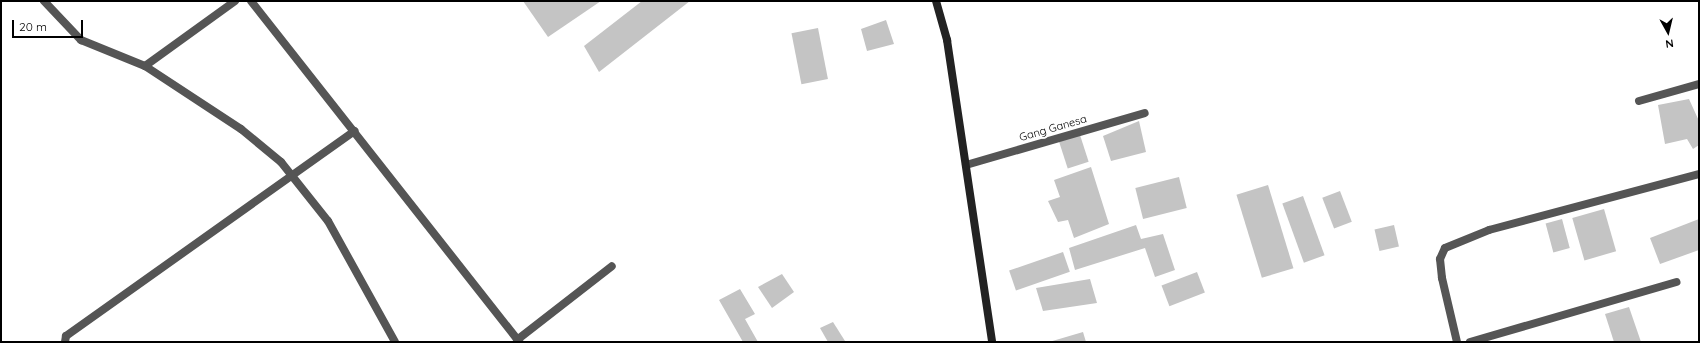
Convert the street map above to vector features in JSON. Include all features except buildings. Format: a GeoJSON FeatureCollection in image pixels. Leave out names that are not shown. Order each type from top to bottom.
{"type":"FeatureCollection","features":[{"type":"Feature","properties":{"kind":"street"},"geometry":{"type":"LineString","coordinates":[[44,1],[81,40],[144,66],[241,129],[281,162],[328,221],[395,342]]}},
{"type":"Feature","properties":{"kind":"street"},"geometry":{"type":"LineString","coordinates":[[144,66],[235,1]]}},
{"type":"Feature","properties":{"kind":"street"},"geometry":{"type":"LineString","coordinates":[[251,1],[518,341],[612,266]]}},
{"type":"Feature","properties":{"kind":"street"},"geometry":{"type":"LineString","coordinates":[[936,1],[948,40],[992,342]]}},
{"type":"Feature","properties":{"kind":"street"},"geometry":{"type":"LineString","coordinates":[[1639,101],[1699,84]]}},
{"type":"Feature","properties":{"kind":"street","name":"Gang Ganesa"},"geometry":{"type":"LineString","coordinates":[[966,165],[1145,113]]}},
{"type":"Feature","properties":{"kind":"street"},"geometry":{"type":"LineString","coordinates":[[65,342],[66,336],[354,131]]}},
{"type":"Feature","properties":{"kind":"street"},"geometry":{"type":"LineString","coordinates":[[1457,342],[1442,278],[1440,259],[1445,248],[1489,230],[1699,174]]}},
{"type":"Feature","properties":{"kind":"street"},"geometry":{"type":"LineString","coordinates":[[1470,342],[1676,282]]}}]}
